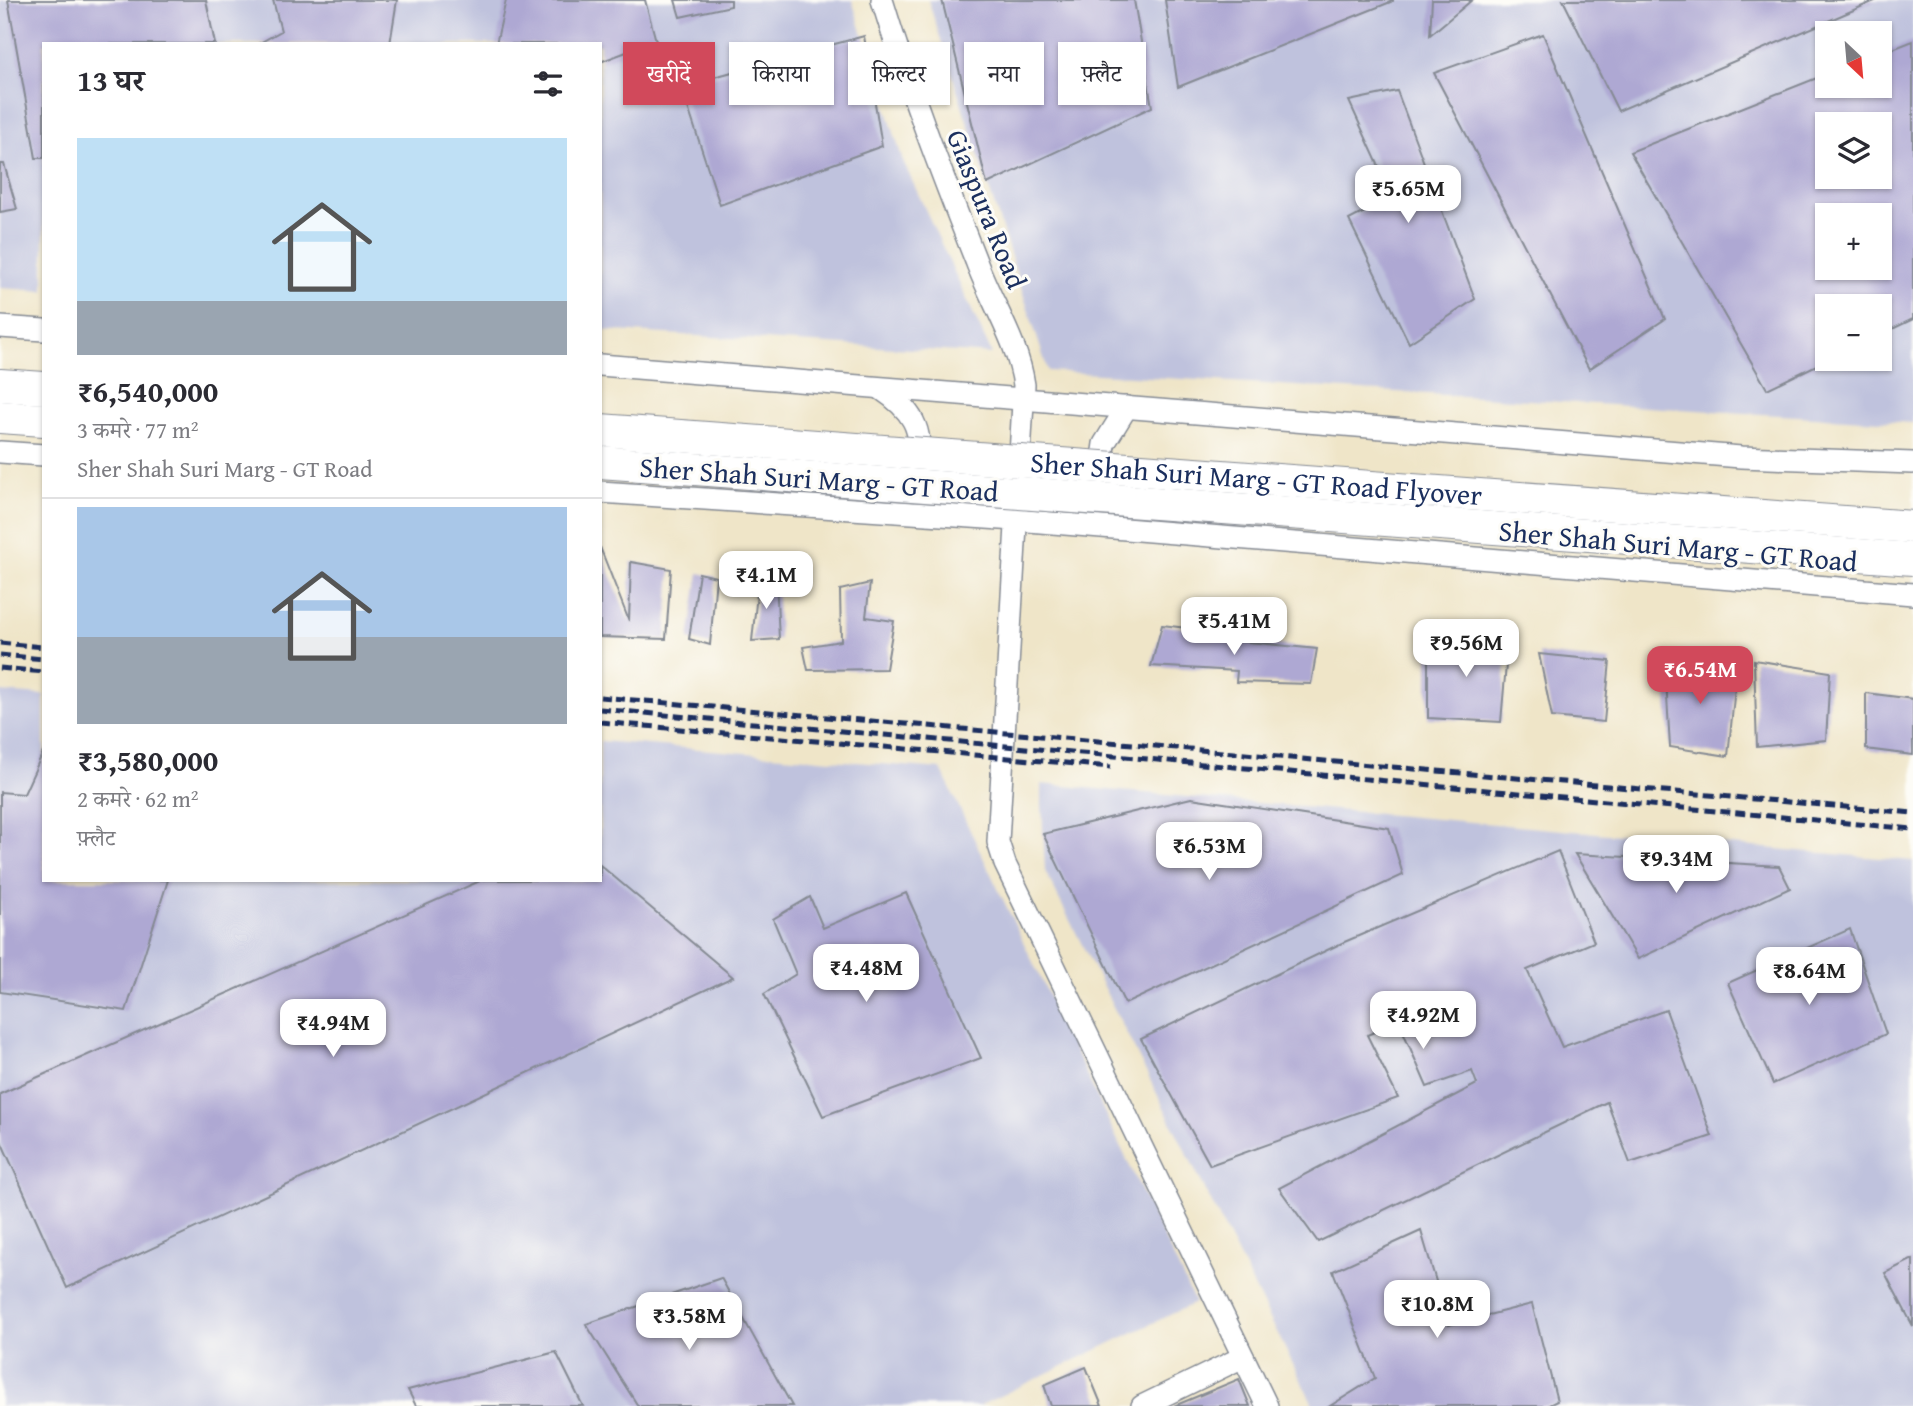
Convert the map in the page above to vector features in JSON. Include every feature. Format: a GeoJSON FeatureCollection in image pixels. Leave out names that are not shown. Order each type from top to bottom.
{"type":"FeatureCollection","features":[{"type":"Feature","properties":{"kind":"highway"},"geometry":{"type":"LineString","coordinates":[[0,385],[42,388]]}},
{"type":"Feature","properties":{"kind":"highway"},"geometry":{"type":"LineString","coordinates":[[0,417],[42,421]]}},
{"type":"Feature","properties":{"kind":"highway","name":"Sher Shah Suri Marg - GT Road Flyover"},"geometry":{"type":"LineString","coordinates":[[602,430],[1913,527]]}},
{"type":"Feature","properties":{"kind":"highway","name":"Sher Shah Suri Marg - GT Road Flyover"},"geometry":{"type":"LineString","coordinates":[[602,462],[1913,559]]}},
{"type":"Feature","properties":{"kind":"street","name":"Giaspura Road"},"geometry":{"type":"LineString","coordinates":[[882,0],[908,84],[977,265],[1020,364],[1025,398],[997,830],[1001,853],[1267,1406]]}},
{"type":"Feature","properties":{"kind":"street"},"geometry":{"type":"LineString","coordinates":[[0,327],[42,330]]}},
{"type":"Feature","properties":{"kind":"street"},"geometry":{"type":"LineString","coordinates":[[602,365],[1741,457],[1913,463]]}},
{"type":"Feature","properties":{"kind":"street"},"geometry":{"type":"LineString","coordinates":[[877,510],[900,496],[915,475],[921,449],[916,424],[901,402],[879,388]]}},
{"type":"Feature","properties":{"kind":"street"},"geometry":{"type":"LineString","coordinates":[[1113,528],[1104,508],[1099,465],[1109,434],[1127,407]]}},
{"type":"Feature","properties":{"kind":"street"},"geometry":{"type":"LineString","coordinates":[[0,452],[42,455]]}},
{"type":"Feature","properties":{"kind":"street","name":"Sher Shah Suri Marg - GT Road"},"geometry":{"type":"LineString","coordinates":[[602,492],[1016,520],[1913,594]]}},
{"type":"Feature","properties":{"kind":"street"},"geometry":{"type":"LineString","coordinates":[[1142,1406],[1243,1357]]}},
{"type":"Feature","properties":{"kind":"shaded area"},"geometry":{"type":"Polygon","coordinates":[[[0,0],[852,0],[865,42],[848,42],[848,105],[885,105],[903,161],[992,354],[602,330],[602,42],[42,42],[42,291],[0,288],[0,0]]]}},
{"type":"Feature","properties":{"kind":"shaded area"},"geometry":{"type":"Polygon","coordinates":[[[928,0],[1913,0],[1913,423],[1048,371],[950,68],[950,42],[942,42],[928,0]]]}},
{"type":"Feature","properties":{"kind":"shaded area"},"geometry":{"type":"Polygon","coordinates":[[[0,692],[42,695],[42,882],[602,882],[602,741],[941,769],[1195,1303],[979,1406],[0,1406],[0,692]]]}},
{"type":"Feature","properties":{"kind":"shaded area"},"geometry":{"type":"Polygon","coordinates":[[[1041,784],[1913,861],[1913,1406],[1314,1406],[1045,871],[1041,784]]]}},
{"type":"Feature","properties":{"kind":"building"},"geometry":{"type":"Polygon","coordinates":[[[8,0],[206,0],[215,42],[42,42],[42,158],[36,158],[8,0]]]}},
{"type":"Feature","properties":{"kind":"building"},"geometry":{"type":"Polygon","coordinates":[[[273,0],[397,0],[390,42],[262,42],[281,31],[273,0]]]}},
{"type":"Feature","properties":{"kind":"building"},"geometry":{"type":"Polygon","coordinates":[[[506,0],[645,0],[656,41],[623,42],[623,53],[602,61],[602,42],[496,42],[506,0]]]}},
{"type":"Feature","properties":{"kind":"building"},"geometry":{"type":"Polygon","coordinates":[[[675,0],[731,0],[731,6],[680,17],[675,0]]]}},
{"type":"Feature","properties":{"kind":"building"},"geometry":{"type":"Polygon","coordinates":[[[942,0],[1134,0],[1141,42],[1058,42],[1058,105],[1146,105],[1146,71],[1152,107],[987,184],[968,105],[1044,105],[1044,42],[964,42],[964,90],[942,0]]]}},
{"type":"Feature","properties":{"kind":"building"},"geometry":{"type":"Polygon","coordinates":[[[1165,0],[1393,0],[1393,1],[1178,87],[1165,0]]]}},
{"type":"Feature","properties":{"kind":"building"},"geometry":{"type":"Polygon","coordinates":[[[1432,0],[1472,0],[1430,35],[1432,0]]]}},
{"type":"Feature","properties":{"kind":"building"},"geometry":{"type":"Polygon","coordinates":[[[1563,0],[1877,0],[1828,21],[1815,21],[1815,27],[1618,111],[1563,0]]]}},
{"type":"Feature","properties":{"kind":"building"},"geometry":{"type":"Polygon","coordinates":[[[1543,34],[1665,319],[1589,369],[1434,73],[1543,34]]]}},
{"type":"Feature","properties":{"kind":"building"},"geometry":{"type":"Polygon","coordinates":[[[864,36],[865,42],[848,42],[848,105],[875,105],[882,146],[720,205],[687,105],[715,105],[715,77],[729,73],[729,105],[834,105],[834,44],[864,36]]]}},
{"type":"Feature","properties":{"kind":"building"},"geometry":{"type":"Polygon","coordinates":[[[1913,41],[1913,319],[1892,329],[1892,294],[1815,294],[1815,366],[1767,389],[1630,152],[1815,79],[1815,98],[1892,98],[1892,49],[1913,41]]]}},
{"type":"Feature","properties":{"kind":"building"},"geometry":{"type":"Polygon","coordinates":[[[1397,91],[1475,299],[1409,343],[1349,220],[1393,197],[1349,101],[1397,91]]]}},
{"type":"Feature","properties":{"kind":"building"},"geometry":{"type":"Polygon","coordinates":[[[0,164],[4,164],[17,209],[0,212],[0,164]]]}},
{"type":"Feature","properties":{"kind":"building"},"geometry":{"type":"Polygon","coordinates":[[[602,552],[629,621],[631,562],[671,569],[666,639],[602,637],[602,552]]]}},
{"type":"Feature","properties":{"kind":"building"},"geometry":{"type":"Polygon","coordinates":[[[699,573],[716,577],[710,645],[689,639],[699,573]]]}},
{"type":"Feature","properties":{"kind":"building"},"geometry":{"type":"Polygon","coordinates":[[[759,575],[776,579],[779,639],[752,641],[759,575]]]}},
{"type":"Feature","properties":{"kind":"building"},"geometry":{"type":"Polygon","coordinates":[[[870,583],[866,617],[894,621],[886,669],[808,670],[803,647],[841,641],[840,590],[870,583]]]}},
{"type":"Feature","properties":{"kind":"building"},"geometry":{"type":"Polygon","coordinates":[[[1162,625],[1219,632],[1219,639],[1317,649],[1311,684],[1236,682],[1237,671],[1151,666],[1162,625]]]}},
{"type":"Feature","properties":{"kind":"building"},"geometry":{"type":"Polygon","coordinates":[[[1428,636],[1508,642],[1501,722],[1428,718],[1428,636]]]}},
{"type":"Feature","properties":{"kind":"building"},"geometry":{"type":"Polygon","coordinates":[[[1539,654],[1610,661],[1604,722],[1552,717],[1539,654]]]}},
{"type":"Feature","properties":{"kind":"building"},"geometry":{"type":"Polygon","coordinates":[[[1754,660],[1830,672],[1826,740],[1757,747],[1754,660]]]}},
{"type":"Feature","properties":{"kind":"building"},"geometry":{"type":"Polygon","coordinates":[[[1665,662],[1737,667],[1728,756],[1670,747],[1665,662]]]}},
{"type":"Feature","properties":{"kind":"building"},"geometry":{"type":"Polygon","coordinates":[[[1866,693],[1913,699],[1913,755],[1866,749],[1866,693]]]}},
{"type":"Feature","properties":{"kind":"building"},"geometry":{"type":"Polygon","coordinates":[[[42,754],[42,882],[167,882],[126,1011],[0,992],[0,792],[24,794],[42,754]]]}},
{"type":"Feature","properties":{"kind":"building"},"geometry":{"type":"Polygon","coordinates":[[[1191,798],[1389,828],[1403,875],[1125,1004],[1043,834],[1191,798]]]}},
{"type":"Feature","properties":{"kind":"building"},"geometry":{"type":"Polygon","coordinates":[[[1558,851],[1594,942],[1527,970],[1562,1047],[1666,1010],[1712,1136],[1630,1163],[1607,1102],[1318,1242],[1279,1188],[1477,1084],[1472,1071],[1427,1087],[1399,1022],[1367,1035],[1398,1098],[1210,1165],[1141,1039],[1342,943],[1558,851]]]}},
{"type":"Feature","properties":{"kind":"building"},"geometry":{"type":"Polygon","coordinates":[[[1575,854],[1779,866],[1790,888],[1638,959],[1575,854]]]}},
{"type":"Feature","properties":{"kind":"building"},"geometry":{"type":"Polygon","coordinates":[[[602,867],[733,977],[67,1288],[0,1139],[0,1094],[477,882],[602,882],[602,867]]]}},
{"type":"Feature","properties":{"kind":"building"},"geometry":{"type":"Polygon","coordinates":[[[906,893],[981,1058],[823,1116],[764,994],[796,974],[773,919],[810,897],[823,928],[906,893]]]}},
{"type":"Feature","properties":{"kind":"building"},"geometry":{"type":"Polygon","coordinates":[[[1850,929],[1886,1034],[1773,1084],[1728,983],[1850,929]]]}},
{"type":"Feature","properties":{"kind":"building"},"geometry":{"type":"Polygon","coordinates":[[[1421,1231],[1449,1325],[1532,1304],[1557,1401],[1547,1406],[1330,1406],[1375,1378],[1333,1271],[1421,1231]]]}},
{"type":"Feature","properties":{"kind":"building"},"geometry":{"type":"Polygon","coordinates":[[[1913,1259],[1913,1326],[1885,1273],[1913,1259]]]}},
{"type":"Feature","properties":{"kind":"building"},"geometry":{"type":"Polygon","coordinates":[[[721,1278],[792,1406],[638,1406],[586,1324],[721,1278]]]}},
{"type":"Feature","properties":{"kind":"building"},"geometry":{"type":"Polygon","coordinates":[[[556,1352],[583,1406],[416,1406],[408,1390],[556,1352]]]}},
{"type":"Feature","properties":{"kind":"building"},"geometry":{"type":"Polygon","coordinates":[[[1086,1367],[1102,1406],[1051,1406],[1044,1385],[1086,1367]]]}},
{"type":"Feature","properties":{"kind":"building"},"geometry":{"type":"Polygon","coordinates":[[[1239,1379],[1250,1406],[1174,1406],[1239,1379]]]}},
{"type":"Feature","properties":{"kind":"railway"},"geometry":{"type":"LineString","coordinates":[[0,643],[42,647]]}},
{"type":"Feature","properties":{"kind":"railway"},"geometry":{"type":"LineString","coordinates":[[0,655],[42,659]]}},
{"type":"Feature","properties":{"kind":"railway"},"geometry":{"type":"LineString","coordinates":[[0,668],[42,672]]}},
{"type":"Feature","properties":{"kind":"railway"},"geometry":{"type":"LineString","coordinates":[[602,697],[1913,813]]}},
{"type":"Feature","properties":{"kind":"railway"},"geometry":{"type":"LineString","coordinates":[[602,709],[1913,829]]}},
{"type":"Feature","properties":{"kind":"railway"},"geometry":{"type":"LineString","coordinates":[[602,722],[1111,767]]}}]}
